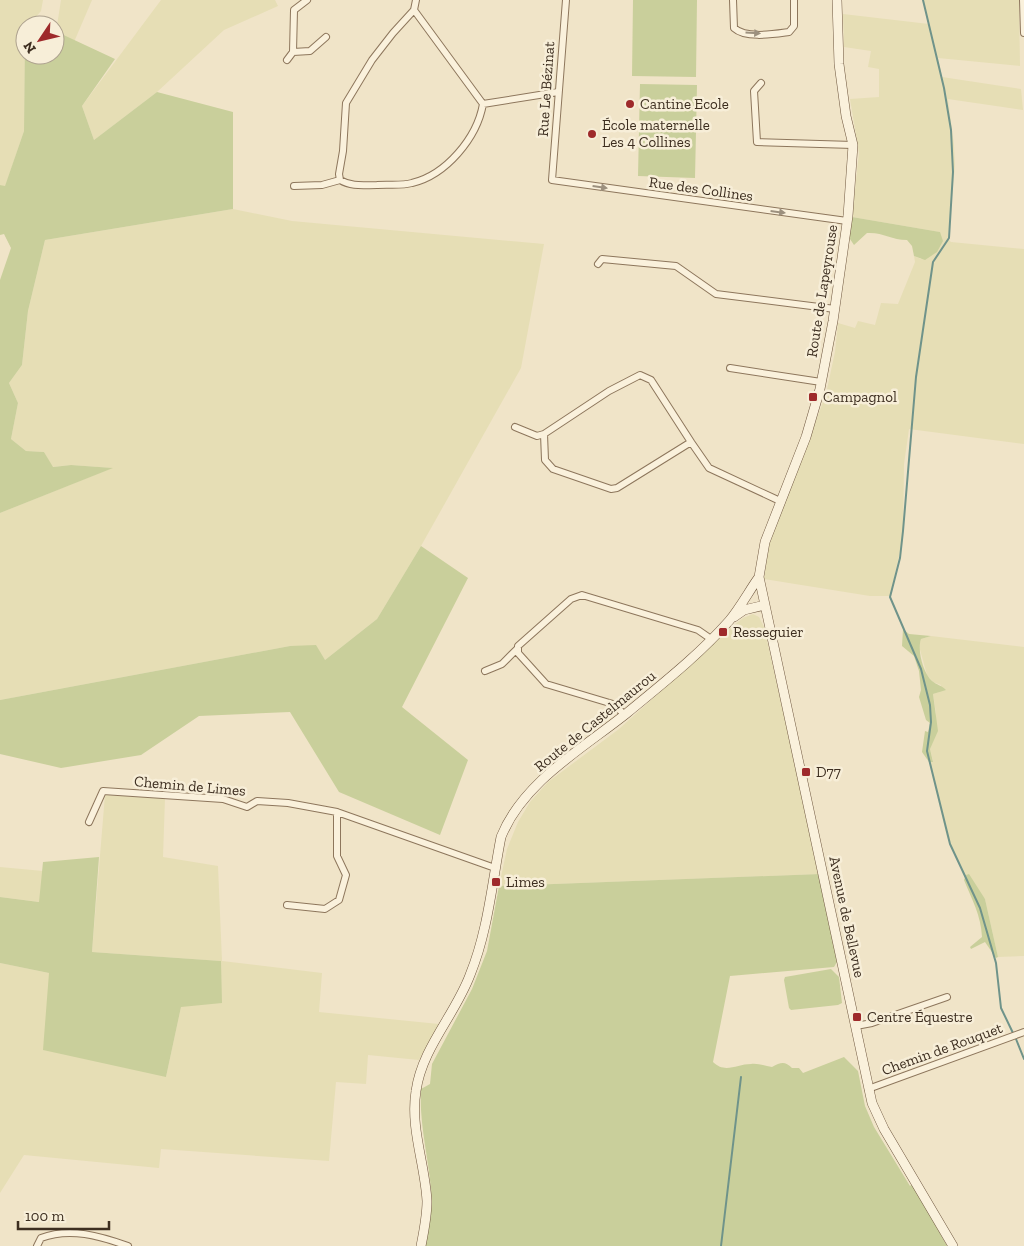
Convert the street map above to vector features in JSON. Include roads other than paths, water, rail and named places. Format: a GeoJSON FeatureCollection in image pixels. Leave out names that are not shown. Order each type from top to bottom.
{"type":"FeatureCollection","features":[{"type":"Feature","properties":{"kind":"street"},"geometry":{"type":"LineString","coordinates":[[287,60],[293,52],[294,10],[307,0]]}},
{"type":"Feature","properties":{"kind":"street"},"geometry":{"type":"LineString","coordinates":[[340,180],[346,102],[372,60],[414,10],[416,0]]}},
{"type":"Feature","properties":{"kind":"street","name":"Rue Le Bézinat"},"geometry":{"type":"LineString","coordinates":[[552,180],[566,0]]}},
{"type":"Feature","properties":{"kind":"street"},"geometry":{"type":"LineString","coordinates":[[733,0],[734,28],[739,32],[759,34],[789,32],[794,26],[794,0]]}},
{"type":"Feature","properties":{"kind":"street","name":"Route de Lapeyrouse"},"geometry":{"type":"LineString","coordinates":[[759,577],[765,542],[806,437],[821,382],[835,309],[847,221],[853,145],[844,99],[837,42],[837,0]]}},
{"type":"Feature","properties":{"kind":"street"},"geometry":{"type":"LineString","coordinates":[[1023,0],[1024,33]]}},
{"type":"Feature","properties":{"kind":"street"},"geometry":{"type":"LineString","coordinates":[[414,10],[483,104]]}},
{"type":"Feature","properties":{"kind":"street"},"geometry":{"type":"LineString","coordinates":[[293,52],[310,51],[326,37]]}},
{"type":"Feature","properties":{"kind":"street"},"geometry":{"type":"LineString","coordinates":[[761,83],[754,91],[757,142],[853,145]]}},
{"type":"Feature","properties":{"kind":"street"},"geometry":{"type":"LineString","coordinates":[[483,104],[558,92]]}},
{"type":"Feature","properties":{"kind":"street"},"geometry":{"type":"LineString","coordinates":[[294,186],[322,185],[340,180],[350,186],[411,183],[429,176],[458,153],[475,128],[483,104]]}},
{"type":"Feature","properties":{"kind":"street","name":"Rue des Collines"},"geometry":{"type":"LineString","coordinates":[[552,180],[847,221]]}},
{"type":"Feature","properties":{"kind":"street"},"geometry":{"type":"LineString","coordinates":[[598,264],[602,259],[676,266],[716,294],[835,309]]}},
{"type":"Feature","properties":{"kind":"street"},"geometry":{"type":"LineString","coordinates":[[730,368],[821,382]]}},
{"type":"Feature","properties":{"kind":"street"},"geometry":{"type":"LineString","coordinates":[[515,427],[537,436],[544,434],[609,391],[640,374],[651,380],[709,468],[780,501]]}},
{"type":"Feature","properties":{"kind":"street"},"geometry":{"type":"LineString","coordinates":[[544,434],[546,460],[553,469],[610,489],[617,488],[692,442]]}},
{"type":"Feature","properties":{"kind":"street","name":"Route de Castelmaurou"},"geometry":{"type":"LineString","coordinates":[[730,620],[759,577]]}},
{"type":"Feature","properties":{"kind":"street","name":"Avenue de Bellevue"},"geometry":{"type":"LineString","coordinates":[[759,577],[872,1103],[884,1129],[953,1246]]}},
{"type":"Feature","properties":{"kind":"street"},"geometry":{"type":"LineString","coordinates":[[485,671],[502,664],[517,649],[520,643],[571,599],[582,595],[698,630],[711,639]]}},
{"type":"Feature","properties":{"kind":"street"},"geometry":{"type":"LineString","coordinates":[[746,596],[755,608]]}},
{"type":"Feature","properties":{"kind":"street","name":"Route de Castelmaurou"},"geometry":{"type":"LineString","coordinates":[[420,1246],[426,1217],[427,1199],[415,1122],[415,1099],[419,1077],[425,1059],[470,977],[483,932],[501,837],[508,819],[520,804],[572,754],[625,715],[666,681],[730,620],[744,610],[765,606]]}},
{"type":"Feature","properties":{"kind":"street"},"geometry":{"type":"LineString","coordinates":[[517,649],[546,684],[613,704],[625,715]]}},
{"type":"Feature","properties":{"kind":"street","name":"Chemin de Limes"},"geometry":{"type":"LineString","coordinates":[[89,822],[103,791],[223,799],[247,807],[257,801],[288,803],[337,812]]}},
{"type":"Feature","properties":{"kind":"street"},"geometry":{"type":"LineString","coordinates":[[287,905],[325,909],[339,900],[346,875],[337,856],[337,812],[495,868]]}},
{"type":"Feature","properties":{"kind":"street"},"geometry":{"type":"LineString","coordinates":[[856,1026],[872,1023],[947,998]]}},
{"type":"Feature","properties":{"kind":"street","name":"Chemin de Rouquet"},"geometry":{"type":"LineString","coordinates":[[868,1089],[1024,1032]]}},
{"type":"Feature","properties":{"kind":"street"},"geometry":{"type":"LineString","coordinates":[[37,1246],[41,1238],[75,1232],[128,1246]]}},
{"type":"Feature","properties":{"kind":"waterway"},"geometry":{"type":"LineString","coordinates":[[923,0],[944,88],[951,130],[953,172],[949,238],[933,262],[916,377],[900,558],[890,597],[921,669],[930,705],[931,722],[927,751],[950,844],[980,908],[996,963],[1001,1008],[1013,1033]]}},
{"type":"Feature","properties":{"kind":"waterway"},"geometry":{"type":"LineString","coordinates":[[1016,1039],[1024,1059]]}},
{"type":"Feature","properties":{"kind":"waterway"},"geometry":{"type":"LineString","coordinates":[[721,1246],[741,1077]]}},
{"type":"Feature","properties":{"kind":"place","name":"Cantine Ecole"},"geometry":{"type":"Point","coordinates":[630,104]}},
{"type":"Feature","properties":{"kind":"place","name":"École maternelle Les 4 Collines"},"geometry":{"type":"Point","coordinates":[592,134]}},
{"type":"Feature","properties":{"kind":"place","name":"Campagnol"},"geometry":{"type":"Point","coordinates":[813,397]}},
{"type":"Feature","properties":{"kind":"place","name":"Resseguier"},"geometry":{"type":"Point","coordinates":[723,632]}},
{"type":"Feature","properties":{"kind":"place","name":"D77"},"geometry":{"type":"Point","coordinates":[806,772]}},
{"type":"Feature","properties":{"kind":"place","name":"Limes"},"geometry":{"type":"Point","coordinates":[496,882]}},
{"type":"Feature","properties":{"kind":"place","name":"Centre Équestre"},"geometry":{"type":"Point","coordinates":[857,1017]}}]}
